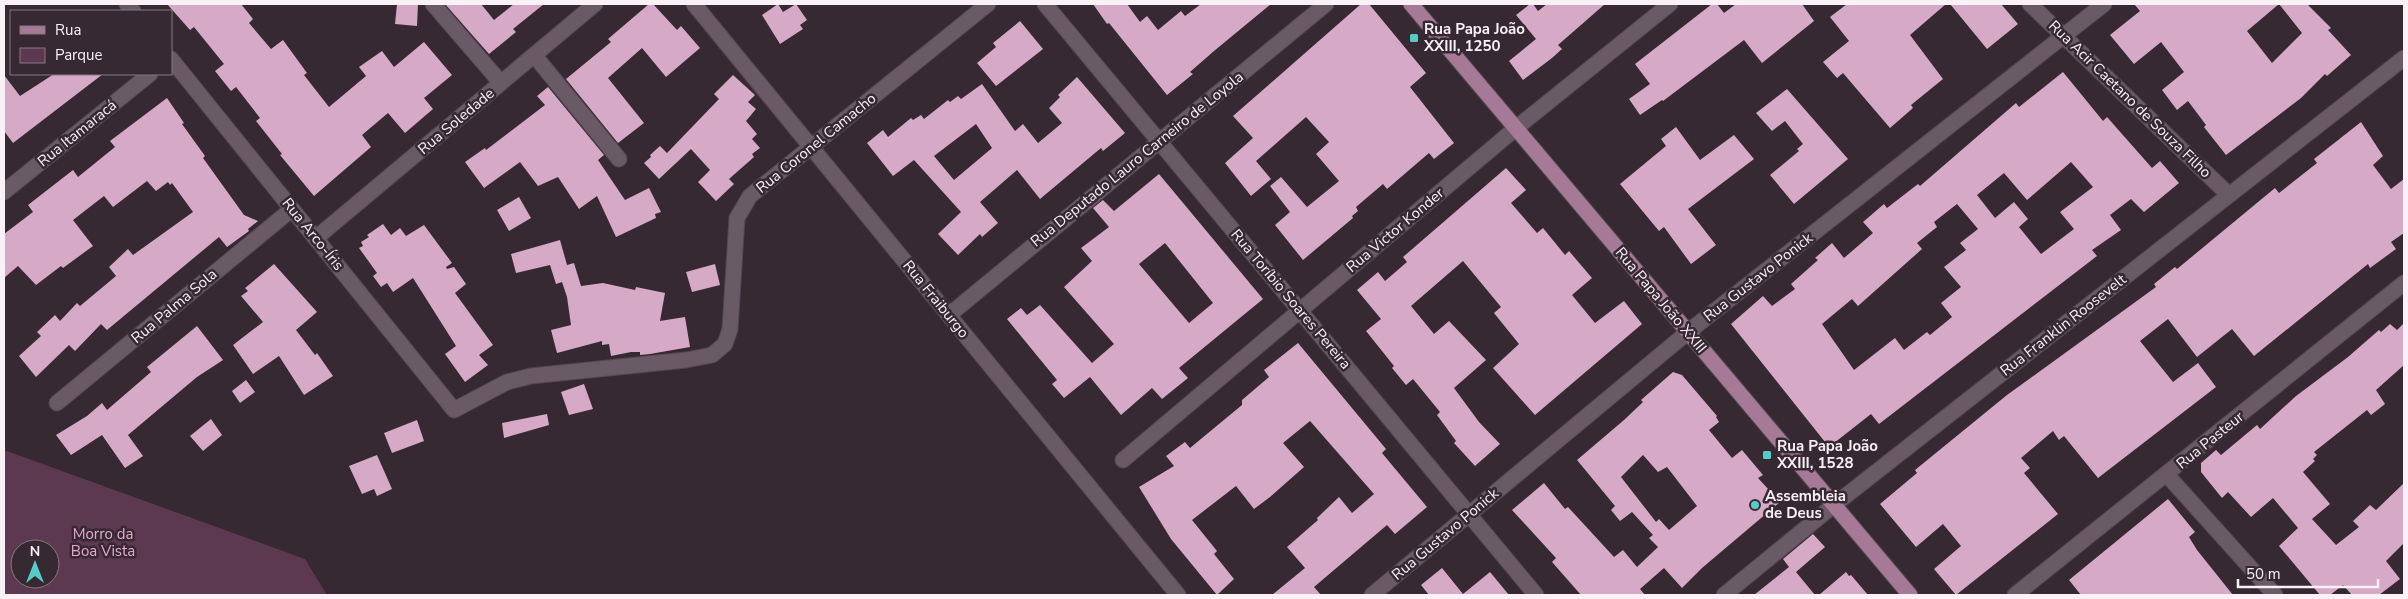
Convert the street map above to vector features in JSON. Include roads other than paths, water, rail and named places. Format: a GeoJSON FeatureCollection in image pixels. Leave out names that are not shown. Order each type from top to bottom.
{"type":"FeatureCollection","features":[{"type":"Feature","properties":{"kind":"main road","name":"Rua Papa João XXIII"},"geometry":{"type":"LineString","coordinates":[[1411,4],[1910,595]]}},
{"type":"Feature","properties":{"kind":"street"},"geometry":{"type":"LineString","coordinates":[[433,4],[501,83]]}},
{"type":"Feature","properties":{"kind":"street","name":"Rua Soledade"},"geometry":{"type":"LineString","coordinates":[[316,238],[596,4]]}},
{"type":"Feature","properties":{"kind":"street","name":"Rua Fraiburgo"},"geometry":{"type":"LineString","coordinates":[[694,4],[1178,595]]}},
{"type":"Feature","properties":{"kind":"street","name":"Rua Coronel Camacho"},"geometry":{"type":"LineString","coordinates":[[454,410],[507,382],[531,376],[686,360],[712,355],[725,344],[730,329],[737,218],[750,196],[988,4]]}},
{"type":"Feature","properties":{"kind":"street","name":"Rua Toríbio Soares Pereira"},"geometry":{"type":"LineString","coordinates":[[1046,4],[1536,595]]}},
{"type":"Feature","properties":{"kind":"street","name":"Rua Deputado Lauro Carneiro de Loyola"},"geometry":{"type":"LineString","coordinates":[[949,314],[1326,4]]}},
{"type":"Feature","properties":{"kind":"street","name":"Rua Victor Konder"},"geometry":{"type":"LineString","coordinates":[[1123,460],[1516,128],[1670,4]]}},
{"type":"Feature","properties":{"kind":"street","name":"Rua Acir Caetano de Souza Filho"},"geometry":{"type":"LineString","coordinates":[[2030,4],[2229,195]]}},
{"type":"Feature","properties":{"kind":"street","name":"Rua Gustavo Ponick"},"geometry":{"type":"LineString","coordinates":[[1372,595],[1688,332],[2104,4]]}},
{"type":"Feature","properties":{"kind":"street"},"geometry":{"type":"LineString","coordinates":[[534,55],[620,159]]}},
{"type":"Feature","properties":{"kind":"street","name":"Rua Franklin Roosevelt"},"geometry":{"type":"LineString","coordinates":[[1724,595],[1834,505],[2404,58]]}},
{"type":"Feature","properties":{"kind":"street","name":"Rua Arco-Íris"},"geometry":{"type":"LineString","coordinates":[[172,60],[454,410]]}},
{"type":"Feature","properties":{"kind":"street","name":"Rua Itamaracá"},"geometry":{"type":"LineString","coordinates":[[4,192],[149,75]]}},
{"type":"Feature","properties":{"kind":"street","name":"Rua Palma Sola"},"geometry":{"type":"LineString","coordinates":[[57,403],[292,208]]}},
{"type":"Feature","properties":{"kind":"street","name":"Rua Pasteur"},"geometry":{"type":"LineString","coordinates":[[2015,595],[2404,283]]}},
{"type":"Feature","properties":{"kind":"street"},"geometry":{"type":"LineString","coordinates":[[2167,475],[2275,595]]}},
{"type":"Feature","properties":{"kind":"place","name":"Rua Papa João XXIII, 1250"},"geometry":{"type":"Point","coordinates":[1414,38]}},
{"type":"Feature","properties":{"kind":"place","name":"Rua Papa João XXIII, 1528"},"geometry":{"type":"Point","coordinates":[1767,455]}},
{"type":"Feature","properties":{"kind":"place","name":"Assembleia de Deus"},"geometry":{"type":"Point","coordinates":[1755,505]}},
{"type":"Feature","properties":{"kind":"park label","name":"Morro da Boa Vista"},"geometry":{"type":"Point","coordinates":[103,542]}}]}
